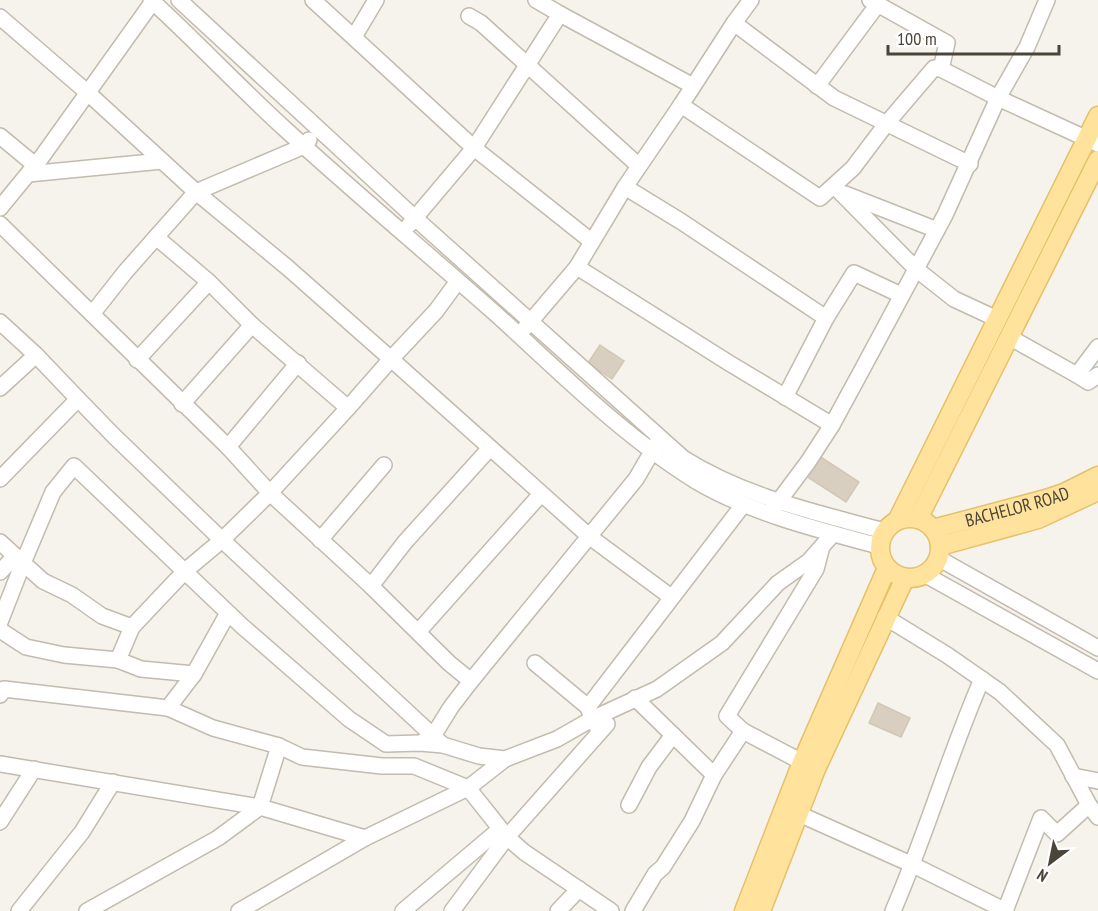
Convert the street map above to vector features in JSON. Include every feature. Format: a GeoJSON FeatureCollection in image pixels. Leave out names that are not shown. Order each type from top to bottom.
{"type":"FeatureCollection","features":[{"type":"Feature","properties":{"kind":"main road"},"geometry":{"type":"LineString","coordinates":[[1098,116],[1092,142],[997,320],[898,519],[882,539],[880,556],[892,573],[911,579],[930,571],[933,538],[1009,337],[1098,160]]}},
{"type":"Feature","properties":{"kind":"main road","name":"BACHELOR ROAD"},"geometry":{"type":"LineString","coordinates":[[933,538],[1046,499],[1098,476]]}},
{"type":"Feature","properties":{"kind":"main road","name":"BACHELOR ROAD"},"geometry":{"type":"LineString","coordinates":[[933,538],[1038,519],[1098,491]]}},
{"type":"Feature","properties":{"kind":"main road"},"geometry":{"type":"LineString","coordinates":[[898,519],[933,538]]}},
{"type":"Feature","properties":{"kind":"main road"},"geometry":{"type":"LineString","coordinates":[[744,911],[802,762],[887,568]]}},
{"type":"Feature","properties":{"kind":"main road"},"geometry":{"type":"LineString","coordinates":[[761,911],[816,769],[905,578]]}},
{"type":"Feature","properties":{"kind":"street"},"geometry":{"type":"LineString","coordinates":[[179,0],[415,218],[683,458],[704,471],[746,490],[828,539],[882,539]]}},
{"type":"Feature","properties":{"kind":"street"},"geometry":{"type":"LineString","coordinates":[[313,0],[474,148],[591,241]]}},
{"type":"Feature","properties":{"kind":"street"},"geometry":{"type":"LineString","coordinates":[[354,37],[376,0]]}},
{"type":"Feature","properties":{"kind":"street"},"geometry":{"type":"LineString","coordinates":[[536,0],[693,86]]}},
{"type":"Feature","properties":{"kind":"street"},"geometry":{"type":"LineString","coordinates":[[519,335],[577,267],[625,187],[751,0]]}},
{"type":"Feature","properties":{"kind":"street"},"geometry":{"type":"LineString","coordinates":[[773,508],[808,462],[832,425],[937,230],[970,164],[998,98],[1027,47],[1047,0]]}},
{"type":"Feature","properties":{"kind":"street"},"geometry":{"type":"LineString","coordinates":[[0,208],[32,170],[153,1],[304,146],[602,411],[652,451],[698,482],[742,505],[773,508],[882,539]]}},
{"type":"Feature","properties":{"kind":"street"},"geometry":{"type":"LineString","coordinates":[[817,86],[874,2],[947,43],[941,69]]}},
{"type":"Feature","properties":{"kind":"street"},"geometry":{"type":"LineString","coordinates":[[403,232],[474,148],[560,14]]}},
{"type":"Feature","properties":{"kind":"street"},"geometry":{"type":"LineString","coordinates":[[469,16],[481,23],[639,166]]}},
{"type":"Feature","properties":{"kind":"street"},"geometry":{"type":"LineString","coordinates":[[0,17],[88,93],[196,192],[288,268],[590,537],[671,597]]}},
{"type":"Feature","properties":{"kind":"street"},"geometry":{"type":"LineString","coordinates":[[734,23],[834,98],[970,164]]}},
{"type":"Feature","properties":{"kind":"street"},"geometry":{"type":"LineString","coordinates":[[681,105],[820,198],[836,189],[887,123],[934,68],[941,69],[1092,142]]}},
{"type":"Feature","properties":{"kind":"street"},"geometry":{"type":"LineString","coordinates":[[92,314],[196,192],[304,146],[319,129]]}},
{"type":"Feature","properties":{"kind":"street"},"geometry":{"type":"LineString","coordinates":[[0,136],[32,170]]}},
{"type":"Feature","properties":{"kind":"street"},"geometry":{"type":"LineString","coordinates":[[32,170],[162,161]]}},
{"type":"Feature","properties":{"kind":"street"},"geometry":{"type":"LineString","coordinates":[[625,187],[682,222],[826,318]]}},
{"type":"Feature","properties":{"kind":"street"},"geometry":{"type":"LineString","coordinates":[[836,189],[937,230]]}},
{"type":"Feature","properties":{"kind":"street"},"geometry":{"type":"LineString","coordinates":[[836,189],[916,269],[954,298],[997,320]]}},
{"type":"Feature","properties":{"kind":"street"},"geometry":{"type":"LineString","coordinates":[[0,224],[228,447],[270,493],[370,586],[448,663],[471,681]]}},
{"type":"Feature","properties":{"kind":"street"},"geometry":{"type":"LineString","coordinates":[[156,237],[209,282],[252,325],[348,408]]}},
{"type":"Feature","properties":{"kind":"street"},"geometry":{"type":"LineString","coordinates":[[577,267],[832,425]]}},
{"type":"Feature","properties":{"kind":"street"},"geometry":{"type":"LineString","coordinates":[[785,397],[826,318],[854,273],[901,295]]}},
{"type":"Feature","properties":{"kind":"street"},"geometry":{"type":"LineString","coordinates":[[118,660],[132,627],[185,571],[222,540],[270,493],[436,311],[458,281]]}},
{"type":"Feature","properties":{"kind":"street"},"geometry":{"type":"LineString","coordinates":[[137,360],[209,282]]}},
{"type":"Feature","properties":{"kind":"street"},"geometry":{"type":"LineString","coordinates":[[0,322],[36,355],[114,436],[432,741]]}},
{"type":"Feature","properties":{"kind":"street"},"geometry":{"type":"LineString","coordinates":[[182,404],[252,325]]}},
{"type":"Feature","properties":{"kind":"street"},"geometry":{"type":"LineString","coordinates":[[1009,337],[1088,382],[1098,375]]}},
{"type":"Feature","properties":{"kind":"street"},"geometry":{"type":"LineString","coordinates":[[1077,375],[1098,346]]}},
{"type":"Feature","properties":{"kind":"street"},"geometry":{"type":"LineString","coordinates":[[0,388],[36,355]]}},
{"type":"Feature","properties":{"kind":"street"},"geometry":{"type":"LineString","coordinates":[[228,447],[298,363]]}},
{"type":"Feature","properties":{"kind":"street"},"geometry":{"type":"LineString","coordinates":[[0,479],[78,399]]}},
{"type":"Feature","properties":{"kind":"street"},"geometry":{"type":"LineString","coordinates":[[432,741],[450,707],[590,537],[636,478],[660,438]]}},
{"type":"Feature","properties":{"kind":"street"},"geometry":{"type":"LineString","coordinates":[[370,586],[405,542],[490,448]]}},
{"type":"Feature","properties":{"kind":"street"},"geometry":{"type":"LineString","coordinates":[[320,540],[384,465]]}},
{"type":"Feature","properties":{"kind":"street"},"geometry":{"type":"LineString","coordinates":[[0,622],[19,559],[53,492],[74,466],[102,496],[127,515],[228,613],[292,671],[358,725],[386,744],[432,741],[479,756],[506,759]]}},
{"type":"Feature","properties":{"kind":"street"},"geometry":{"type":"LineString","coordinates":[[418,632],[541,494]]}},
{"type":"Feature","properties":{"kind":"street"},"geometry":{"type":"LineString","coordinates":[[452,911],[489,861],[504,833],[594,719],[640,641],[671,597],[742,505]]}},
{"type":"Feature","properties":{"kind":"street"},"geometry":{"type":"LineString","coordinates":[[933,538],[1098,648]]}},
{"type":"Feature","properties":{"kind":"street"},"geometry":{"type":"LineString","coordinates":[[238,911],[364,838],[468,788],[506,759],[557,739],[657,688],[722,643],[778,583],[809,561],[828,539]]}},
{"type":"Feature","properties":{"kind":"street"},"geometry":{"type":"LineString","coordinates":[[802,762],[743,731],[727,716],[816,569],[828,539]]}},
{"type":"Feature","properties":{"kind":"street"},"geometry":{"type":"LineString","coordinates":[[0,542],[44,581],[72,595],[102,616],[132,627]]}},
{"type":"Feature","properties":{"kind":"street"},"geometry":{"type":"LineString","coordinates":[[0,572],[19,559]]}},
{"type":"Feature","properties":{"kind":"street"},"geometry":{"type":"LineString","coordinates":[[924,574],[1098,671]]}},
{"type":"Feature","properties":{"kind":"street"},"geometry":{"type":"LineString","coordinates":[[168,708],[194,674],[228,613]]}},
{"type":"Feature","properties":{"kind":"street"},"geometry":{"type":"LineString","coordinates":[[799,814],[913,865],[1006,911],[1041,818],[1057,834],[1093,811],[1057,745],[1000,692],[947,655],[885,617]]}},
{"type":"Feature","properties":{"kind":"street"},"geometry":{"type":"LineString","coordinates":[[0,630],[26,647],[64,655],[118,660],[141,669],[194,674]]}},
{"type":"Feature","properties":{"kind":"street"},"geometry":{"type":"LineString","coordinates":[[535,663],[594,719]]}},
{"type":"Feature","properties":{"kind":"street"},"geometry":{"type":"LineString","coordinates":[[894,911],[982,679]]}},
{"type":"Feature","properties":{"kind":"street"},"geometry":{"type":"LineString","coordinates":[[1,691],[168,708],[213,728],[279,746],[302,757],[382,766],[414,766],[468,788],[504,833],[524,852],[611,911]]}},
{"type":"Feature","properties":{"kind":"street"},"geometry":{"type":"LineString","coordinates":[[631,700],[673,735],[714,775]]}},
{"type":"Feature","properties":{"kind":"street"},"geometry":{"type":"LineString","coordinates":[[633,911],[655,874],[663,867],[692,821],[714,775],[743,731]]}},
{"type":"Feature","properties":{"kind":"street"},"geometry":{"type":"LineString","coordinates":[[629,806],[649,767],[673,735]]}},
{"type":"Feature","properties":{"kind":"street"},"geometry":{"type":"LineString","coordinates":[[87,911],[218,838],[260,807],[279,746]]}},
{"type":"Feature","properties":{"kind":"street"},"geometry":{"type":"LineString","coordinates":[[0,764],[260,807],[364,838]]}},
{"type":"Feature","properties":{"kind":"street"},"geometry":{"type":"LineString","coordinates":[[0,822],[34,770]]}},
{"type":"Feature","properties":{"kind":"street"},"geometry":{"type":"LineString","coordinates":[[1073,776],[1098,781]]}},
{"type":"Feature","properties":{"kind":"street"},"geometry":{"type":"LineString","coordinates":[[19,911],[82,832],[113,782]]}},
{"type":"Feature","properties":{"kind":"street"},"geometry":{"type":"LineString","coordinates":[[403,911],[464,861],[504,833]]}},
{"type":"Feature","properties":{"kind":"street"},"geometry":{"type":"LineString","coordinates":[[464,861],[489,861]]}},
{"type":"Feature","properties":{"kind":"street"},"geometry":{"type":"LineString","coordinates":[[558,911],[579,890]]}},
{"type":"Feature","properties":{"kind":"building"},"geometry":{"type":"Polygon","coordinates":[[[600,345],[624,361],[612,379],[588,363],[600,345]]]}},
{"type":"Feature","properties":{"kind":"building"},"geometry":{"type":"Polygon","coordinates":[[[819,456],[859,482],[846,502],[806,476],[819,456]]]}},
{"type":"Feature","properties":{"kind":"building"},"geometry":{"type":"Polygon","coordinates":[[[878,703],[910,718],[901,737],[869,723],[878,703]]]}}]}
